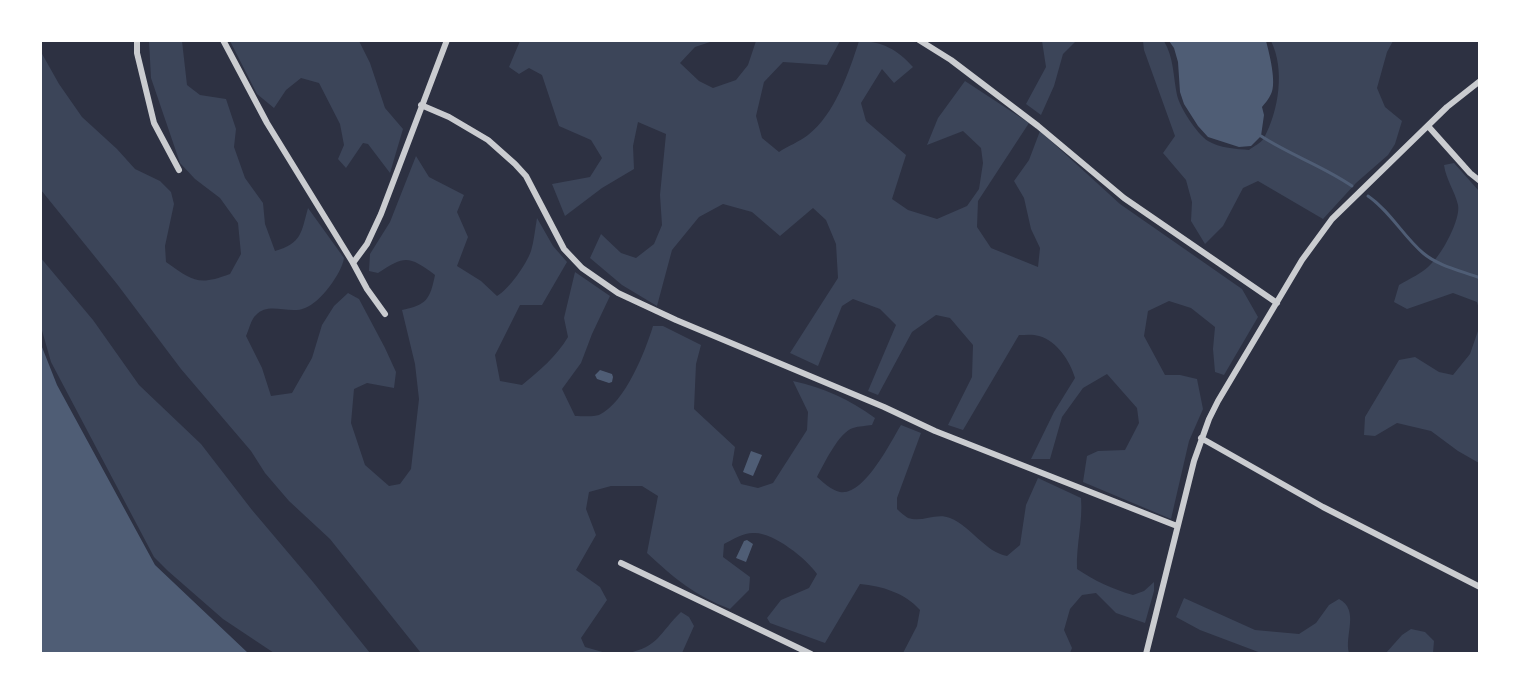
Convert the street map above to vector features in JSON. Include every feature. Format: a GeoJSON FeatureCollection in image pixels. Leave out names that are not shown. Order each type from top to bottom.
{"type":"FeatureCollection","features":[{"type":"Feature","properties":{"kind":"street"},"geometry":{"type":"LineString","coordinates":[[137,40],[137,53],[154,123],[179,170]]}},
{"type":"Feature","properties":{"kind":"street"},"geometry":{"type":"LineString","coordinates":[[223,40],[267,123],[367,289],[385,314]]}},
{"type":"Feature","properties":{"kind":"street"},"geometry":{"type":"LineString","coordinates":[[353,263],[367,244],[381,214],[447,40]]}},
{"type":"Feature","properties":{"kind":"street"},"geometry":{"type":"LineString","coordinates":[[919,40],[951,60],[1038,126],[1124,198],[1276,303]]}},
{"type":"Feature","properties":{"kind":"street"},"geometry":{"type":"LineString","coordinates":[[1146,654],[1201,438],[1218,401],[1302,260],[1332,219],[1447,107],[1479,81]]}},
{"type":"Feature","properties":{"kind":"street"},"geometry":{"type":"LineString","coordinates":[[421,105],[448,117],[488,140],[516,164],[526,176],[564,249],[582,268],[618,293],[935,431],[1177,526]]}},
{"type":"Feature","properties":{"kind":"street"},"geometry":{"type":"LineString","coordinates":[[1428,126],[1479,181]]}},
{"type":"Feature","properties":{"kind":"street"},"geometry":{"type":"LineString","coordinates":[[1201,438],[1323,507],[1479,587]]}},
{"type":"Feature","properties":{"kind":"street"},"geometry":{"type":"LineString","coordinates":[[621,563],[811,654]]}},
{"type":"Feature","properties":{"kind":"shaded area"},"geometry":{"type":"Polygon","coordinates":[[[149,41],[182,41],[187,85],[200,95],[226,99],[236,129],[234,147],[245,178],[263,203],[265,224],[275,251],[291,244],[299,236],[308,208],[344,258],[335,279],[311,305],[299,310],[273,308],[261,311],[253,319],[246,336],[262,368],[271,396],[292,393],[312,358],[322,325],[334,306],[348,293],[359,299],[396,372],[394,388],[367,383],[354,389],[351,423],[365,465],[389,486],[400,484],[411,469],[419,399],[415,364],[402,310],[417,306],[426,300],[435,275],[418,264],[406,260],[394,263],[378,273],[369,271],[370,254],[390,222],[416,156],[429,177],[464,195],[457,212],[468,237],[457,266],[481,281],[497,296],[512,282],[529,257],[537,218],[553,246],[567,262],[542,305],[520,305],[495,355],[500,381],[522,385],[547,363],[568,337],[564,318],[575,272],[610,296],[581,363],[562,389],[575,416],[597,416],[617,400],[633,376],[653,326],[663,326],[701,345],[696,364],[694,409],[735,447],[732,465],[741,484],[758,488],[773,483],[807,430],[808,412],[793,381],[815,387],[856,405],[875,418],[872,425],[853,428],[837,442],[817,477],[827,486],[840,492],[849,491],[858,486],[875,467],[901,425],[921,433],[897,498],[897,509],[908,518],[913,519],[939,516],[950,518],[965,527],[992,550],[1007,556],[1020,545],[1026,505],[1038,478],[1081,498],[1077,569],[1104,584],[1133,595],[1144,591],[1154,582],[1154,591],[1145,623],[1116,613],[1096,593],[1082,595],[1070,609],[1064,630],[1072,648],[1070,653],[903,653],[917,626],[920,610],[893,591],[860,584],[825,643],[770,623],[767,618],[781,600],[809,588],[817,574],[806,561],[789,548],[771,537],[755,533],[743,535],[724,544],[723,557],[750,577],[749,590],[730,609],[686,586],[647,553],[658,496],[642,486],[611,486],[589,492],[586,509],[596,535],[576,570],[600,587],[607,600],[581,638],[585,647],[606,653],[421,653],[330,539],[289,501],[265,473],[251,451],[181,369],[117,284],[41,190],[41,52],[59,84],[82,117],[135,169],[160,181],[171,192],[174,204],[165,246],[166,262],[196,280],[210,280],[230,274],[241,254],[238,223],[220,198],[195,179],[180,163],[151,78],[149,41]]]}},
{"type":"Feature","properties":{"kind":"shaded area"},"geometry":{"type":"Polygon","coordinates":[[[230,41],[359,41],[370,63],[385,108],[403,129],[390,173],[368,144],[363,143],[346,168],[338,159],[344,145],[340,124],[319,83],[301,78],[286,90],[274,108],[257,94],[230,41]]]}},
{"type":"Feature","properties":{"kind":"shaded area"},"geometry":{"type":"Polygon","coordinates":[[[520,41],[713,41],[695,47],[680,63],[699,81],[713,88],[736,80],[748,65],[756,41],[840,41],[827,65],[783,62],[764,82],[756,116],[762,138],[779,152],[808,135],[826,116],[846,79],[859,41],[882,45],[895,51],[913,67],[894,83],[882,69],[861,103],[866,121],[906,155],[892,199],[908,210],[937,219],[967,206],[979,189],[983,163],[981,148],[963,131],[927,145],[938,118],[965,81],[1029,123],[978,201],[977,227],[991,248],[1038,267],[1040,248],[1031,229],[1024,198],[1014,181],[1029,160],[1040,131],[1120,204],[1242,289],[1258,317],[1224,375],[1215,372],[1213,349],[1215,327],[1191,308],[1169,301],[1148,311],[1144,336],[1165,375],[1180,375],[1197,379],[1203,409],[1189,441],[1171,519],[1083,482],[1087,456],[1098,451],[1125,450],[1139,423],[1137,408],[1107,374],[1083,388],[1062,417],[1050,459],[1031,459],[1054,412],[1075,378],[1062,352],[1046,339],[1034,335],[1019,335],[963,430],[948,425],[972,377],[973,345],[950,318],[936,315],[912,332],[878,395],[868,391],[896,325],[880,309],[853,299],[842,306],[818,366],[790,353],[838,278],[836,244],[826,220],[813,208],[780,236],[752,212],[723,204],[699,217],[672,250],[657,306],[622,285],[590,258],[601,234],[621,253],[636,258],[654,244],[662,225],[660,195],[666,134],[638,122],[633,146],[634,169],[602,188],[565,216],[552,184],[590,177],[602,158],[591,140],[559,126],[542,75],[529,68],[519,74],[509,67],[520,41]]]}},
{"type":"Feature","properties":{"kind":"shaded area"},"geometry":{"type":"Polygon","coordinates":[[[1042,41],[1076,41],[1063,54],[1054,86],[1041,115],[1026,104],[1046,67],[1042,41]]]}},
{"type":"Feature","properties":{"kind":"shaded area"},"geometry":{"type":"Polygon","coordinates":[[[1143,41],[1164,41],[1171,61],[1179,100],[1189,120],[1199,133],[1217,145],[1249,150],[1264,138],[1276,102],[1278,64],[1271,41],[1393,41],[1387,52],[1377,88],[1385,107],[1402,121],[1395,144],[1388,155],[1356,183],[1323,219],[1258,181],[1243,188],[1223,226],[1205,244],[1191,221],[1192,202],[1186,180],[1163,153],[1175,136],[1144,50],[1143,41]]]}},
{"type":"Feature","properties":{"kind":"shaded area"},"geometry":{"type":"Polygon","coordinates":[[[1169,41],[1266,41],[1272,68],[1273,89],[1262,107],[1264,115],[1261,136],[1251,146],[1239,147],[1208,137],[1198,126],[1184,104],[1180,92],[1178,62],[1174,48],[1169,41]]]}},
{"type":"Feature","properties":{"kind":"shaded area"},"geometry":{"type":"Polygon","coordinates":[[[1454,163],[1479,191],[1479,309],[1477,302],[1453,293],[1407,309],[1394,302],[1399,285],[1424,270],[1435,259],[1450,236],[1457,219],[1458,205],[1444,165],[1454,163]]]}},
{"type":"Feature","properties":{"kind":"shaded area"},"geometry":{"type":"Polygon","coordinates":[[[40,257],[93,320],[139,385],[201,444],[252,510],[370,653],[274,653],[223,619],[154,557],[51,362],[41,327],[40,257]]]}},
{"type":"Feature","properties":{"kind":"shaded area"},"geometry":{"type":"Polygon","coordinates":[[[1479,328],[1479,463],[1431,431],[1397,423],[1375,436],[1364,435],[1365,417],[1399,360],[1415,357],[1439,372],[1453,375],[1470,354],[1479,328]]]}},
{"type":"Feature","properties":{"kind":"shaded area"},"geometry":{"type":"Polygon","coordinates":[[[40,342],[57,385],[155,565],[248,653],[41,653],[40,342]]]}},
{"type":"Feature","properties":{"kind":"shaded area"},"geometry":{"type":"Polygon","coordinates":[[[600,370],[612,374],[612,382],[597,379],[595,375],[600,370]]]}},
{"type":"Feature","properties":{"kind":"shaded area"},"geometry":{"type":"Polygon","coordinates":[[[751,451],[762,455],[753,476],[743,472],[751,451]]]}},
{"type":"Feature","properties":{"kind":"shaded area"},"geometry":{"type":"Polygon","coordinates":[[[747,540],[753,544],[746,562],[736,558],[744,541],[747,540]]]}},
{"type":"Feature","properties":{"kind":"shaded area"},"geometry":{"type":"Polygon","coordinates":[[[1184,598],[1255,630],[1299,634],[1316,623],[1329,605],[1339,599],[1349,610],[1349,653],[1261,653],[1200,630],[1176,617],[1184,598]]]}},
{"type":"Feature","properties":{"kind":"shaded area"},"geometry":{"type":"Polygon","coordinates":[[[681,612],[689,617],[694,626],[682,653],[627,653],[637,651],[652,643],[681,612]]]}},
{"type":"Feature","properties":{"kind":"shaded area"},"geometry":{"type":"Polygon","coordinates":[[[1411,629],[1425,632],[1434,641],[1433,653],[1386,653],[1402,635],[1411,629]]]}},
{"type":"Feature","properties":{"kind":"waterway"},"geometry":{"type":"LineString","coordinates":[[1261,136],[1352,186]]}},
{"type":"Feature","properties":{"kind":"waterway"},"geometry":{"type":"LineString","coordinates":[[1368,196],[1429,258],[1480,278]]}}]}
